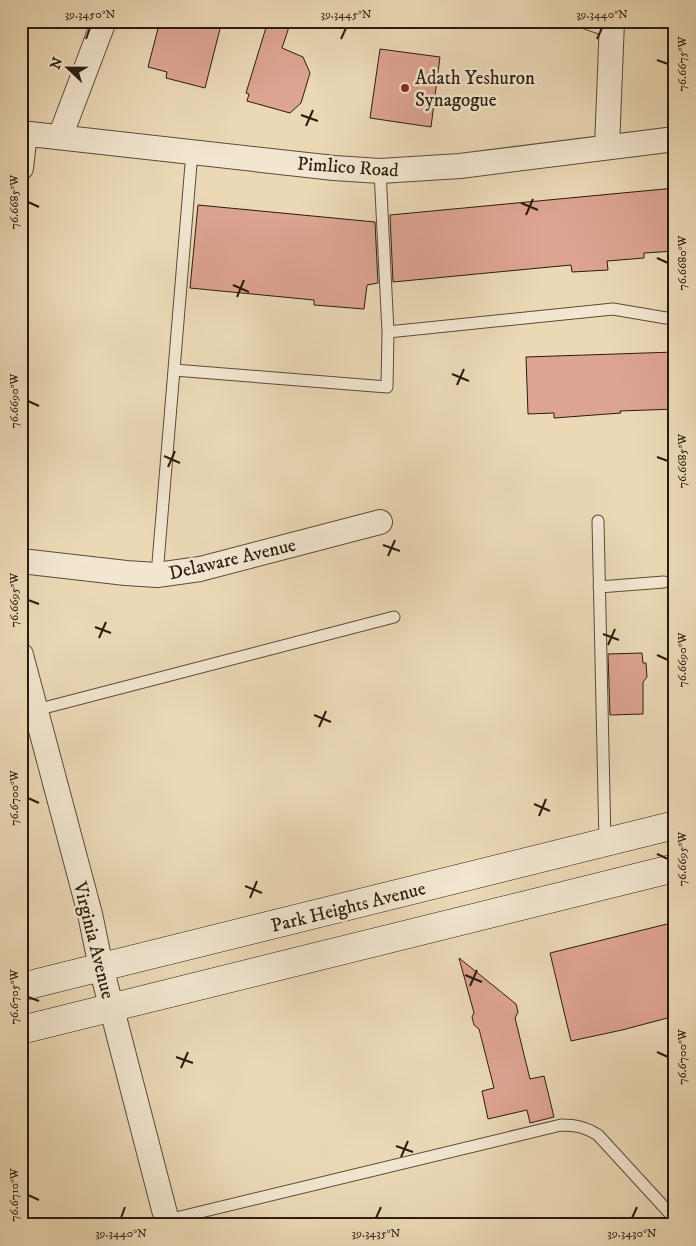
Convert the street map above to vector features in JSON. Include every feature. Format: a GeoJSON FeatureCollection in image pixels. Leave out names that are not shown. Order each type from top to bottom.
{"type":"FeatureCollection","features":[{"type":"Feature","properties":{"kind":"main road","name":"Park Heights Avenue"},"geometry":{"type":"LineString","coordinates":[[21,987],[675,825]]}},
{"type":"Feature","properties":{"kind":"main road"},"geometry":{"type":"LineString","coordinates":[[21,1030],[675,868]]}},
{"type":"Feature","properties":{"kind":"street"},"geometry":{"type":"LineString","coordinates":[[60,137],[104,21]]}},
{"type":"Feature","properties":{"kind":"street"},"geometry":{"type":"LineString","coordinates":[[607,147],[612,27]]}},
{"type":"Feature","properties":{"kind":"street"},"geometry":{"type":"LineString","coordinates":[[21,168],[23,133]]}},
{"type":"Feature","properties":{"kind":"street","name":"Pimlico Road"},"geometry":{"type":"LineString","coordinates":[[23,133],[334,168],[380,171],[460,166],[675,138]]}},
{"type":"Feature","properties":{"kind":"street","name":"Delaware Avenue"},"geometry":{"type":"LineString","coordinates":[[21,561],[126,573],[157,574],[200,569],[380,522]]}},
{"type":"Feature","properties":{"kind":"street","name":"Virginia Avenue"},"geometry":{"type":"LineString","coordinates":[[21,655],[30,705],[90,914],[160,1223]]}},
{"type":"Feature","properties":{"kind":"lane"},"geometry":{"type":"LineString","coordinates":[[580,21],[612,27]]}},
{"type":"Feature","properties":{"kind":"lane"},"geometry":{"type":"LineString","coordinates":[[157,574],[192,152]]}},
{"type":"Feature","properties":{"kind":"lane"},"geometry":{"type":"LineString","coordinates":[[174,370],[387,387],[388,332],[380,171]]}},
{"type":"Feature","properties":{"kind":"lane"},"geometry":{"type":"LineString","coordinates":[[388,332],[613,309],[666,318],[675,317]]}},
{"type":"Feature","properties":{"kind":"lane"},"geometry":{"type":"LineString","coordinates":[[598,521],[605,842]]}},
{"type":"Feature","properties":{"kind":"lane"},"geometry":{"type":"LineString","coordinates":[[599,587],[664,582]]}},
{"type":"Feature","properties":{"kind":"lane"},"geometry":{"type":"LineString","coordinates":[[30,705],[394,617]]}},
{"type":"Feature","properties":{"kind":"lane"},"geometry":{"type":"LineString","coordinates":[[160,1223],[561,1125],[578,1125],[598,1135],[675,1219]]}},
{"type":"Feature","properties":{"kind":"building"},"geometry":{"type":"Polygon","coordinates":[[[160,21],[222,21],[205,88],[166,78],[167,72],[148,67],[160,21]]]}},
{"type":"Feature","properties":{"kind":"building"},"geometry":{"type":"Polygon","coordinates":[[[268,21],[291,21],[282,48],[303,57],[310,73],[301,103],[290,113],[247,101],[249,94],[246,93],[268,21]]]}},
{"type":"Feature","properties":{"kind":"building","name":"Adath Yeshuron Synagogue"},"geometry":{"type":"Polygon","coordinates":[[[380,49],[440,57],[431,127],[370,118],[380,49]]]}},
{"type":"Feature","properties":{"kind":"building"},"geometry":{"type":"Polygon","coordinates":[[[675,188],[675,251],[644,253],[644,258],[607,261],[608,270],[572,272],[571,265],[393,282],[390,215],[675,188]]]}},
{"type":"Feature","properties":{"kind":"building"},"geometry":{"type":"Polygon","coordinates":[[[198,205],[375,222],[378,283],[367,285],[364,309],[314,305],[314,300],[190,288],[198,205]]]}},
{"type":"Feature","properties":{"kind":"building"},"geometry":{"type":"Polygon","coordinates":[[[675,352],[675,409],[620,411],[621,413],[554,418],[554,413],[528,414],[526,357],[675,352]]]}},
{"type":"Feature","properties":{"kind":"building"},"geometry":{"type":"Polygon","coordinates":[[[642,653],[643,663],[646,663],[647,677],[643,682],[643,714],[610,715],[608,654],[642,653]]]}},
{"type":"Feature","properties":{"kind":"building"},"geometry":{"type":"Polygon","coordinates":[[[675,922],[675,1016],[571,1041],[550,953],[675,922]]]}},
{"type":"Feature","properties":{"kind":"building"},"geometry":{"type":"Polygon","coordinates":[[[459,958],[516,1004],[518,1012],[515,1018],[530,1079],[544,1076],[554,1117],[530,1123],[527,1110],[488,1119],[482,1091],[494,1088],[479,1029],[474,1025],[472,1017],[474,1013],[459,958]]]}},
{"type":"Feature","properties":{"kind":"place","name":"Adath Yeshuron Synagogue"},"geometry":{"type":"Point","coordinates":[405,88]}}]}
